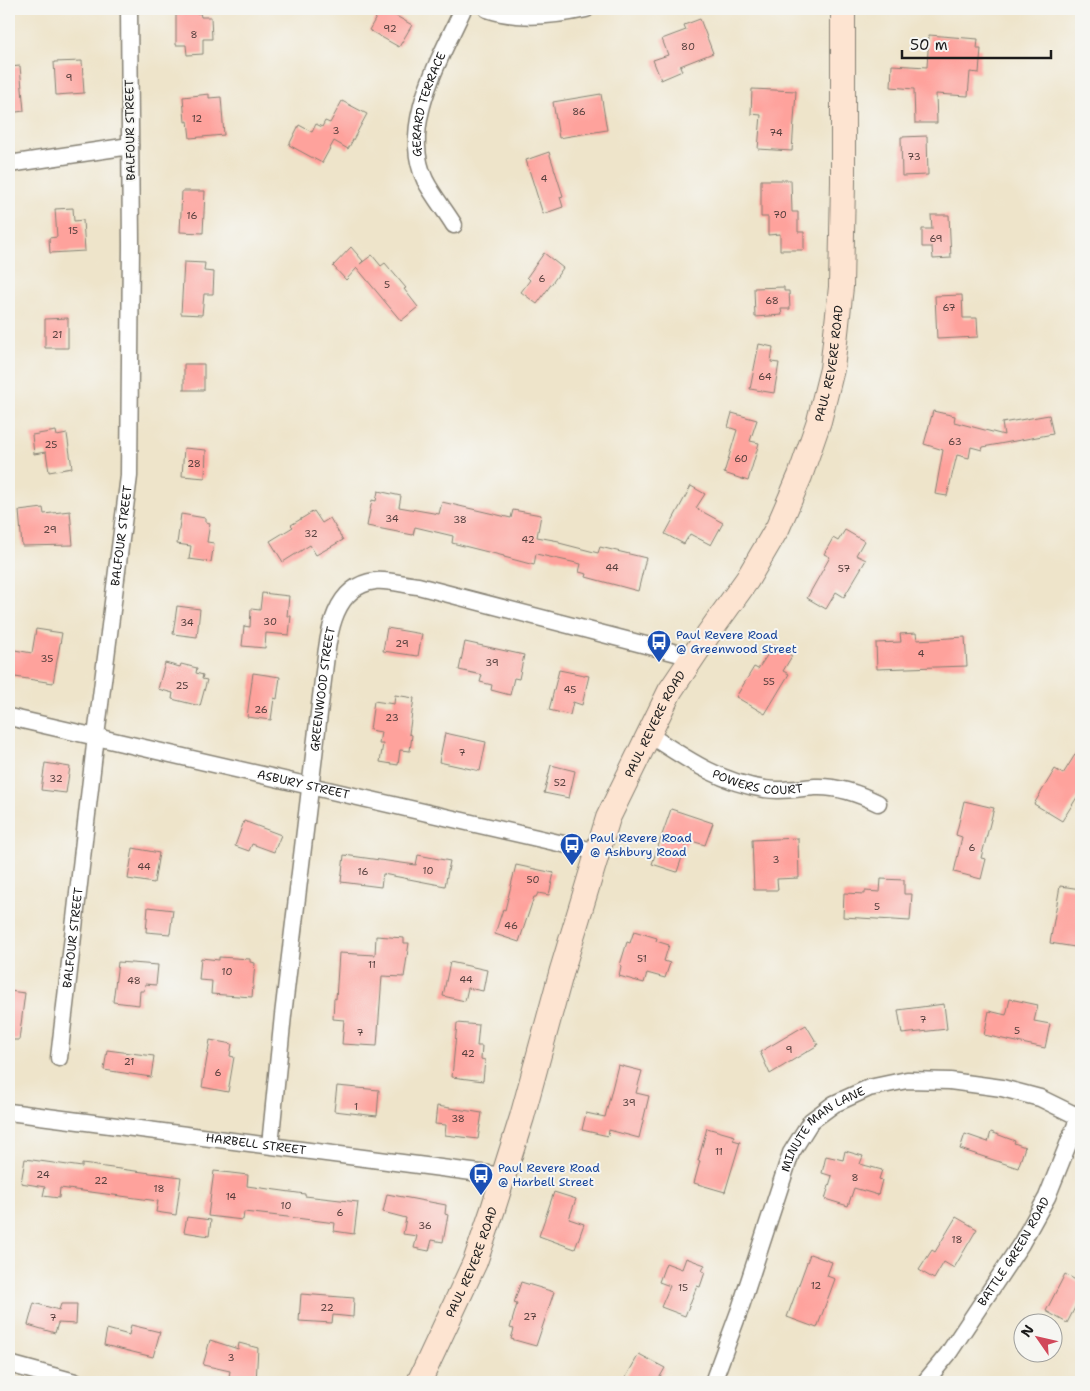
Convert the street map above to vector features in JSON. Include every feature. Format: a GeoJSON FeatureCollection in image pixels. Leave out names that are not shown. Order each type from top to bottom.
{"type":"FeatureCollection","features":[{"type":"Feature","properties":{"kind":"street","name":"BALFOUR STREET"},"geometry":{"type":"LineString","coordinates":[[59,1058],[96,736],[129,476],[131,395],[129,9]]}},
{"type":"Feature","properties":{"kind":"street","name":"GERARD TERRACE"},"geometry":{"type":"LineString","coordinates":[[454,225],[425,180],[419,160],[418,132],[424,96],[463,9]]}},
{"type":"Feature","properties":{"kind":"street"},"geometry":{"type":"LineString","coordinates":[[486,9],[504,14],[526,16],[586,9]]}},
{"type":"Feature","properties":{"kind":"street","name":"PAUL REVERE ROAD"},"geometry":{"type":"LineString","coordinates":[[419,1382],[475,1262],[504,1176],[562,970],[608,818],[670,691],[747,580],[778,527],[800,476],[819,421],[832,369],[842,270],[843,9]]}},
{"type":"Feature","properties":{"kind":"street"},"geometry":{"type":"LineString","coordinates":[[9,164],[130,146]]}},
{"type":"Feature","properties":{"kind":"street","name":"GREENWOOD STREET"},"geometry":{"type":"LineString","coordinates":[[270,1144],[283,1015],[323,680],[330,633],[336,612],[344,598],[358,587],[376,580],[418,586],[692,657]]}},
{"type":"Feature","properties":{"kind":"street","name":"ASBURY STREET"},"geometry":{"type":"LineString","coordinates":[[9,717],[598,852]]}},
{"type":"Feature","properties":{"kind":"street","name":"POWERS COURT"},"geometry":{"type":"LineString","coordinates":[[648,734],[689,761],[734,783],[768,790],[817,787],[839,789],[856,792],[878,803]]}},
{"type":"Feature","properties":{"kind":"street","name":"MINUTE MAN LANE"},"geometry":{"type":"LineString","coordinates":[[713,1382],[740,1309],[791,1153],[811,1122],[834,1104],[869,1088],[908,1080],[950,1081],[1002,1088],[1040,1098],[1081,1116]]}},
{"type":"Feature","properties":{"kind":"street","name":"HARBELL STREET"},"geometry":{"type":"LineString","coordinates":[[9,1112],[270,1144],[504,1176]]}},
{"type":"Feature","properties":{"kind":"street","name":"BATTLE GREEN ROAD"},"geometry":{"type":"LineString","coordinates":[[925,1382],[948,1354],[1021,1244],[1047,1197],[1081,1116]]}},
{"type":"Feature","properties":{"kind":"street"},"geometry":{"type":"LineString","coordinates":[[9,1364],[32,1376],[75,1382]]}},
{"type":"Feature","properties":{"kind":"building"},"geometry":{"type":"Polygon","coordinates":[[[381,9],[412,25],[399,47],[369,30],[381,9]]]}},
{"type":"Feature","properties":{"kind":"building"},"geometry":{"type":"Polygon","coordinates":[[[200,13],[201,17],[211,17],[212,39],[203,39],[203,54],[187,55],[186,45],[176,45],[176,14],[200,13]]]}},
{"type":"Feature","properties":{"kind":"building"},"geometry":{"type":"Polygon","coordinates":[[[700,19],[713,53],[680,66],[682,71],[661,80],[653,60],[668,55],[662,39],[686,30],[684,25],[700,19]]]}},
{"type":"Feature","properties":{"kind":"building"},"geometry":{"type":"Polygon","coordinates":[[[929,35],[978,39],[977,49],[981,49],[979,73],[970,72],[968,96],[936,94],[937,123],[915,123],[914,89],[891,87],[892,65],[927,67],[929,35]]]}},
{"type":"Feature","properties":{"kind":"building"},"geometry":{"type":"Polygon","coordinates":[[[82,61],[84,93],[56,95],[54,62],[82,61]]]}},
{"type":"Feature","properties":{"kind":"building"},"geometry":{"type":"Polygon","coordinates":[[[20,66],[24,111],[9,113],[9,67],[20,66]]]}},
{"type":"Feature","properties":{"kind":"building"},"geometry":{"type":"Polygon","coordinates":[[[752,89],[796,91],[792,151],[758,149],[761,115],[751,114],[752,89]]]}},
{"type":"Feature","properties":{"kind":"building"},"geometry":{"type":"Polygon","coordinates":[[[209,94],[209,98],[221,97],[224,135],[190,138],[188,121],[185,122],[183,97],[209,94]]]}},
{"type":"Feature","properties":{"kind":"building"},"geometry":{"type":"Polygon","coordinates":[[[601,94],[607,130],[559,138],[553,102],[601,94]]]}},
{"type":"Feature","properties":{"kind":"building"},"geometry":{"type":"Polygon","coordinates":[[[342,101],[367,114],[348,149],[334,141],[322,163],[289,145],[299,125],[312,132],[316,124],[322,127],[325,121],[330,123],[342,101]]]}},
{"type":"Feature","properties":{"kind":"building"},"geometry":{"type":"Polygon","coordinates":[[[927,136],[928,175],[902,176],[901,137],[927,136]]]}},
{"type":"Feature","properties":{"kind":"building"},"geometry":{"type":"Polygon","coordinates":[[[549,152],[563,196],[560,197],[563,207],[543,214],[526,160],[549,152]]]}},
{"type":"Feature","properties":{"kind":"building"},"geometry":{"type":"Polygon","coordinates":[[[761,180],[791,180],[792,212],[798,212],[798,232],[804,232],[804,250],[780,250],[780,234],[768,235],[768,217],[761,217],[761,180]]]}},
{"type":"Feature","properties":{"kind":"building"},"geometry":{"type":"Polygon","coordinates":[[[182,191],[205,191],[203,233],[180,232],[182,191]]]}},
{"type":"Feature","properties":{"kind":"building"},"geometry":{"type":"Polygon","coordinates":[[[73,208],[74,221],[83,220],[85,251],[50,253],[49,238],[57,237],[55,209],[73,208]]]}},
{"type":"Feature","properties":{"kind":"building"},"geometry":{"type":"Polygon","coordinates":[[[931,215],[949,215],[951,258],[933,259],[932,247],[922,247],[922,229],[932,229],[931,215]]]}},
{"type":"Feature","properties":{"kind":"building"},"geometry":{"type":"Polygon","coordinates":[[[351,247],[363,261],[360,264],[372,255],[381,266],[385,263],[406,288],[404,289],[418,307],[401,321],[357,268],[346,280],[333,266],[351,247]]]}},
{"type":"Feature","properties":{"kind":"building"},"geometry":{"type":"Polygon","coordinates":[[[544,253],[563,268],[537,304],[521,292],[530,280],[527,277],[544,253]]]}},
{"type":"Feature","properties":{"kind":"building"},"geometry":{"type":"Polygon","coordinates":[[[184,262],[205,263],[204,271],[214,272],[213,294],[204,294],[202,315],[181,314],[184,262]]]}},
{"type":"Feature","properties":{"kind":"building"},"geometry":{"type":"Polygon","coordinates":[[[784,287],[784,291],[789,291],[790,309],[781,309],[782,315],[755,317],[754,288],[784,287]]]}},
{"type":"Feature","properties":{"kind":"building"},"geometry":{"type":"Polygon","coordinates":[[[962,295],[963,318],[977,318],[978,337],[937,339],[935,296],[962,295]]]}},
{"type":"Feature","properties":{"kind":"building"},"geometry":{"type":"Polygon","coordinates":[[[68,318],[68,348],[45,348],[45,319],[68,318]]]}},
{"type":"Feature","properties":{"kind":"building"},"geometry":{"type":"Polygon","coordinates":[[[759,344],[773,347],[771,362],[779,363],[774,393],[750,389],[759,344]]]}},
{"type":"Feature","properties":{"kind":"building"},"geometry":{"type":"Polygon","coordinates":[[[184,364],[204,364],[204,390],[184,390],[184,364]]]}},
{"type":"Feature","properties":{"kind":"building"},"geometry":{"type":"Polygon","coordinates":[[[933,411],[955,416],[954,422],[1004,435],[1002,423],[1049,415],[1053,434],[983,447],[982,450],[971,447],[969,458],[957,455],[947,496],[935,494],[943,450],[924,444],[933,411]]]}},
{"type":"Feature","properties":{"kind":"building"},"geometry":{"type":"Polygon","coordinates":[[[732,413],[757,420],[750,441],[759,443],[748,481],[724,473],[737,430],[728,427],[732,413]]]}},
{"type":"Feature","properties":{"kind":"building"},"geometry":{"type":"Polygon","coordinates":[[[56,431],[57,436],[67,434],[72,468],[49,472],[46,452],[34,454],[32,435],[56,431]]]}},
{"type":"Feature","properties":{"kind":"building"},"geometry":{"type":"Polygon","coordinates":[[[184,448],[206,450],[205,478],[182,476],[184,448]]]}},
{"type":"Feature","properties":{"kind":"building"},"geometry":{"type":"Polygon","coordinates":[[[691,486],[705,494],[696,508],[723,523],[711,545],[690,534],[684,544],[665,534],[691,486]]]}},
{"type":"Feature","properties":{"kind":"building"},"geometry":{"type":"Polygon","coordinates":[[[378,491],[401,496],[399,507],[439,514],[442,502],[511,518],[513,510],[541,515],[537,537],[559,541],[559,543],[598,553],[600,547],[646,558],[638,591],[586,577],[587,574],[579,572],[581,564],[536,554],[534,565],[452,543],[453,536],[415,527],[413,535],[367,526],[372,500],[376,501],[378,491]]]}},
{"type":"Feature","properties":{"kind":"building"},"geometry":{"type":"Polygon","coordinates":[[[43,508],[44,514],[70,511],[73,545],[22,546],[19,511],[43,508]]]}},
{"type":"Feature","properties":{"kind":"building"},"geometry":{"type":"Polygon","coordinates":[[[314,511],[322,523],[330,518],[343,540],[316,555],[310,545],[283,562],[270,541],[314,511]]]}},
{"type":"Feature","properties":{"kind":"building"},"geometry":{"type":"Polygon","coordinates":[[[181,514],[205,518],[205,522],[210,523],[207,542],[214,543],[211,562],[189,559],[191,546],[177,544],[181,514]]]}},
{"type":"Feature","properties":{"kind":"building"},"geometry":{"type":"Polygon","coordinates":[[[845,530],[864,541],[856,555],[866,560],[844,597],[836,592],[826,609],[807,598],[830,557],[824,554],[833,538],[838,541],[845,530]]]}},
{"type":"Feature","properties":{"kind":"building"},"geometry":{"type":"Polygon","coordinates":[[[262,593],[289,596],[287,616],[291,616],[289,635],[266,633],[265,648],[242,646],[244,626],[250,627],[251,609],[260,610],[262,593]]]}},
{"type":"Feature","properties":{"kind":"building"},"geometry":{"type":"Polygon","coordinates":[[[177,606],[200,609],[197,637],[173,634],[177,606]]]}},
{"type":"Feature","properties":{"kind":"building"},"geometry":{"type":"Polygon","coordinates":[[[387,628],[422,634],[418,656],[383,651],[387,628]]]}},
{"type":"Feature","properties":{"kind":"building"},"geometry":{"type":"Polygon","coordinates":[[[36,629],[62,633],[53,683],[9,676],[9,649],[32,653],[36,629]]]}},
{"type":"Feature","properties":{"kind":"building"},"geometry":{"type":"Polygon","coordinates":[[[916,633],[917,640],[965,637],[967,666],[877,669],[876,643],[901,642],[900,634],[916,633]]]}},
{"type":"Feature","properties":{"kind":"building"},"geometry":{"type":"Polygon","coordinates":[[[465,642],[524,655],[519,679],[514,678],[510,695],[491,690],[492,685],[480,682],[482,675],[459,670],[465,642]]]}},
{"type":"Feature","properties":{"kind":"building"},"geometry":{"type":"Polygon","coordinates":[[[774,645],[792,656],[783,671],[789,674],[765,714],[736,697],[754,667],[758,669],[774,645]]]}},
{"type":"Feature","properties":{"kind":"building"},"geometry":{"type":"Polygon","coordinates":[[[165,663],[180,667],[181,664],[197,668],[196,673],[203,675],[202,679],[207,680],[200,706],[172,699],[173,693],[158,689],[165,663]]]}},
{"type":"Feature","properties":{"kind":"building"},"geometry":{"type":"Polygon","coordinates":[[[559,670],[589,676],[582,705],[573,702],[570,715],[549,710],[559,670]]]}},
{"type":"Feature","properties":{"kind":"building"},"geometry":{"type":"Polygon","coordinates":[[[253,673],[280,677],[277,699],[274,698],[271,720],[247,717],[253,673]]]}},
{"type":"Feature","properties":{"kind":"building"},"geometry":{"type":"Polygon","coordinates":[[[395,695],[414,698],[409,734],[412,735],[410,751],[400,750],[398,765],[380,762],[383,744],[379,744],[381,732],[370,730],[374,701],[394,704],[395,695]]]}},
{"type":"Feature","properties":{"kind":"building"},"geometry":{"type":"Polygon","coordinates":[[[445,733],[486,742],[480,771],[439,762],[445,733]]]}},
{"type":"Feature","properties":{"kind":"building"},"geometry":{"type":"Polygon","coordinates":[[[1081,745],[1081,791],[1062,821],[1034,804],[1055,769],[1063,774],[1081,745]]]}},
{"type":"Feature","properties":{"kind":"building"},"geometry":{"type":"Polygon","coordinates":[[[45,763],[70,767],[66,793],[41,790],[45,763]]]}},
{"type":"Feature","properties":{"kind":"building"},"geometry":{"type":"Polygon","coordinates":[[[551,765],[575,771],[569,798],[544,793],[551,765]]]}},
{"type":"Feature","properties":{"kind":"building"},"geometry":{"type":"Polygon","coordinates":[[[964,801],[994,808],[981,858],[986,859],[981,879],[954,872],[962,837],[956,835],[964,801]]]}},
{"type":"Feature","properties":{"kind":"building"},"geometry":{"type":"Polygon","coordinates":[[[671,809],[713,823],[705,845],[688,840],[677,872],[652,864],[671,809]]]}},
{"type":"Feature","properties":{"kind":"building"},"geometry":{"type":"Polygon","coordinates":[[[244,821],[281,835],[274,852],[252,844],[249,851],[235,846],[244,821]]]}},
{"type":"Feature","properties":{"kind":"building"},"geometry":{"type":"Polygon","coordinates":[[[798,838],[799,878],[777,879],[778,890],[754,890],[752,840],[798,838]]]}},
{"type":"Feature","properties":{"kind":"building"},"geometry":{"type":"Polygon","coordinates":[[[133,848],[159,853],[154,883],[128,879],[133,848]]]}},
{"type":"Feature","properties":{"kind":"building"},"geometry":{"type":"Polygon","coordinates":[[[344,855],[416,865],[418,855],[450,861],[445,886],[383,874],[381,887],[341,882],[344,855]]]}},
{"type":"Feature","properties":{"kind":"building"},"geometry":{"type":"Polygon","coordinates":[[[516,865],[554,873],[549,895],[538,893],[534,897],[519,942],[495,934],[503,909],[505,910],[516,865]]]}},
{"type":"Feature","properties":{"kind":"building"},"geometry":{"type":"Polygon","coordinates":[[[881,879],[904,880],[904,894],[912,894],[910,921],[843,917],[844,893],[865,894],[865,891],[880,892],[881,879]]]}},
{"type":"Feature","properties":{"kind":"building"},"geometry":{"type":"Polygon","coordinates":[[[1060,886],[1081,889],[1081,948],[1050,943],[1060,886]]]}},
{"type":"Feature","properties":{"kind":"building"},"geometry":{"type":"Polygon","coordinates":[[[148,907],[173,910],[170,934],[146,932],[148,907]]]}},
{"type":"Feature","properties":{"kind":"building"},"geometry":{"type":"Polygon","coordinates":[[[634,931],[657,938],[656,941],[669,945],[664,961],[670,963],[665,978],[647,973],[644,983],[619,976],[620,965],[627,942],[630,943],[634,931]]]}},
{"type":"Feature","properties":{"kind":"building"},"geometry":{"type":"Polygon","coordinates":[[[376,936],[404,938],[404,943],[409,943],[404,977],[382,976],[377,1046],[342,1044],[344,1020],[333,1019],[339,953],[375,955],[376,936]]]}},
{"type":"Feature","properties":{"kind":"building"},"geometry":{"type":"Polygon","coordinates":[[[219,957],[250,959],[250,962],[255,963],[252,997],[211,994],[212,981],[199,980],[201,958],[219,960],[219,957]]]}},
{"type":"Feature","properties":{"kind":"building"},"geometry":{"type":"Polygon","coordinates":[[[118,962],[158,965],[156,985],[145,984],[144,991],[140,991],[139,1005],[113,1002],[118,962]]]}},
{"type":"Feature","properties":{"kind":"building"},"geometry":{"type":"Polygon","coordinates":[[[450,962],[487,970],[483,991],[468,988],[465,1001],[443,996],[450,962]]]}},
{"type":"Feature","properties":{"kind":"building"},"geometry":{"type":"Polygon","coordinates":[[[9,991],[25,993],[19,1040],[9,1040],[9,991]]]}},
{"type":"Feature","properties":{"kind":"building"},"geometry":{"type":"Polygon","coordinates":[[[1010,999],[1038,1005],[1034,1021],[1050,1024],[1045,1048],[984,1035],[989,1011],[1006,1015],[1010,999]]]}},
{"type":"Feature","properties":{"kind":"building"},"geometry":{"type":"Polygon","coordinates":[[[944,1004],[947,1029],[902,1034],[898,1010],[944,1004]]]}},
{"type":"Feature","properties":{"kind":"building"},"geometry":{"type":"Polygon","coordinates":[[[457,1023],[479,1025],[477,1046],[482,1046],[481,1059],[485,1060],[483,1081],[452,1077],[457,1023]]]}},
{"type":"Feature","properties":{"kind":"building"},"geometry":{"type":"Polygon","coordinates":[[[806,1025],[818,1045],[770,1074],[760,1052],[806,1025]]]}},
{"type":"Feature","properties":{"kind":"building"},"geometry":{"type":"Polygon","coordinates":[[[210,1040],[232,1044],[230,1056],[234,1057],[228,1092],[202,1087],[210,1040]]]}},
{"type":"Feature","properties":{"kind":"building"},"geometry":{"type":"Polygon","coordinates":[[[107,1050],[154,1056],[151,1077],[104,1070],[107,1050]]]}},
{"type":"Feature","properties":{"kind":"building"},"geometry":{"type":"Polygon","coordinates":[[[618,1065],[642,1071],[636,1093],[649,1096],[639,1138],[609,1130],[608,1136],[582,1130],[586,1113],[605,1117],[618,1065]]]}},
{"type":"Feature","properties":{"kind":"building"},"geometry":{"type":"Polygon","coordinates":[[[337,1086],[379,1090],[377,1116],[334,1111],[337,1086]]]}},
{"type":"Feature","properties":{"kind":"building"},"geometry":{"type":"Polygon","coordinates":[[[437,1106],[482,1113],[478,1139],[445,1135],[446,1125],[435,1124],[437,1106]]]}},
{"type":"Feature","properties":{"kind":"building"},"geometry":{"type":"Polygon","coordinates":[[[707,1128],[735,1136],[733,1140],[740,1142],[725,1192],[694,1183],[707,1128]]]}},
{"type":"Feature","properties":{"kind":"building"},"geometry":{"type":"Polygon","coordinates":[[[991,1132],[1025,1147],[1018,1168],[960,1149],[965,1134],[988,1142],[991,1132]]]}},
{"type":"Feature","properties":{"kind":"building"},"geometry":{"type":"Polygon","coordinates":[[[845,1151],[863,1156],[860,1164],[882,1170],[879,1179],[882,1180],[878,1195],[854,1188],[848,1206],[825,1199],[832,1176],[822,1173],[826,1156],[843,1160],[845,1151]]]}},
{"type":"Feature","properties":{"kind":"building"},"geometry":{"type":"Polygon","coordinates":[[[25,1159],[82,1167],[82,1164],[181,1177],[176,1215],[156,1212],[158,1201],[60,1188],[59,1198],[43,1196],[45,1187],[21,1183],[25,1159]]]}},
{"type":"Feature","properties":{"kind":"building"},"geometry":{"type":"Polygon","coordinates":[[[214,1171],[248,1175],[247,1186],[305,1194],[305,1196],[358,1202],[354,1234],[334,1231],[335,1223],[296,1218],[244,1212],[243,1220],[208,1216],[214,1171]]]}},
{"type":"Feature","properties":{"kind":"building"},"geometry":{"type":"Polygon","coordinates":[[[554,1192],[576,1199],[569,1219],[584,1224],[575,1249],[539,1236],[554,1192]]]}},
{"type":"Feature","properties":{"kind":"building"},"geometry":{"type":"Polygon","coordinates":[[[387,1194],[446,1205],[445,1214],[448,1215],[443,1242],[432,1240],[429,1251],[414,1248],[417,1236],[403,1234],[406,1218],[383,1212],[387,1194]]]}},
{"type":"Feature","properties":{"kind":"building"},"geometry":{"type":"Polygon","coordinates":[[[187,1217],[211,1220],[209,1236],[184,1232],[187,1217]]]}},
{"type":"Feature","properties":{"kind":"building"},"geometry":{"type":"Polygon","coordinates":[[[956,1217],[977,1229],[954,1268],[944,1262],[934,1279],[919,1270],[932,1250],[935,1252],[956,1217]]]}},
{"type":"Feature","properties":{"kind":"building"},"geometry":{"type":"Polygon","coordinates":[[[810,1254],[832,1262],[827,1276],[835,1279],[817,1328],[787,1317],[810,1254]]]}},
{"type":"Feature","properties":{"kind":"building"},"geometry":{"type":"Polygon","coordinates":[[[686,1258],[705,1265],[702,1271],[705,1272],[700,1287],[697,1286],[685,1316],[661,1307],[670,1286],[659,1282],[666,1263],[682,1269],[686,1258]]]}},
{"type":"Feature","properties":{"kind":"building"},"geometry":{"type":"Polygon","coordinates":[[[1065,1274],[1081,1283],[1081,1296],[1067,1323],[1062,1320],[1062,1314],[1051,1314],[1046,1311],[1065,1274]]]}},
{"type":"Feature","properties":{"kind":"building"},"geometry":{"type":"Polygon","coordinates":[[[521,1282],[554,1292],[536,1346],[511,1339],[514,1329],[510,1328],[517,1304],[514,1303],[521,1282]]]}},
{"type":"Feature","properties":{"kind":"building"},"geometry":{"type":"Polygon","coordinates":[[[301,1294],[354,1298],[353,1317],[333,1315],[332,1323],[299,1321],[301,1294]]]}},
{"type":"Feature","properties":{"kind":"building"},"geometry":{"type":"Polygon","coordinates":[[[34,1303],[59,1310],[61,1304],[77,1304],[76,1324],[58,1323],[55,1333],[28,1325],[34,1303]]]}},
{"type":"Feature","properties":{"kind":"building"},"geometry":{"type":"Polygon","coordinates":[[[131,1325],[160,1332],[153,1357],[104,1345],[107,1329],[129,1335],[131,1325]]]}},
{"type":"Feature","properties":{"kind":"building"},"geometry":{"type":"Polygon","coordinates":[[[210,1340],[238,1349],[239,1343],[258,1348],[256,1382],[229,1377],[230,1371],[203,1365],[210,1340]]]}},
{"type":"Feature","properties":{"kind":"building"},"geometry":{"type":"Polygon","coordinates":[[[639,1354],[665,1368],[657,1382],[623,1382],[639,1354]]]}},
{"type":"Feature","properties":{"kind":"place","name":"Paul Revere Road @ Greenwood Street"},"geometry":{"type":"Point","coordinates":[659,663]}},
{"type":"Feature","properties":{"kind":"place","name":"Paul Revere Road @ Ashbury Road"},"geometry":{"type":"Point","coordinates":[572,866]}},
{"type":"Feature","properties":{"kind":"place","name":"Paul Revere Road @ Harbell Street"},"geometry":{"type":"Point","coordinates":[481,1196]}}]}
